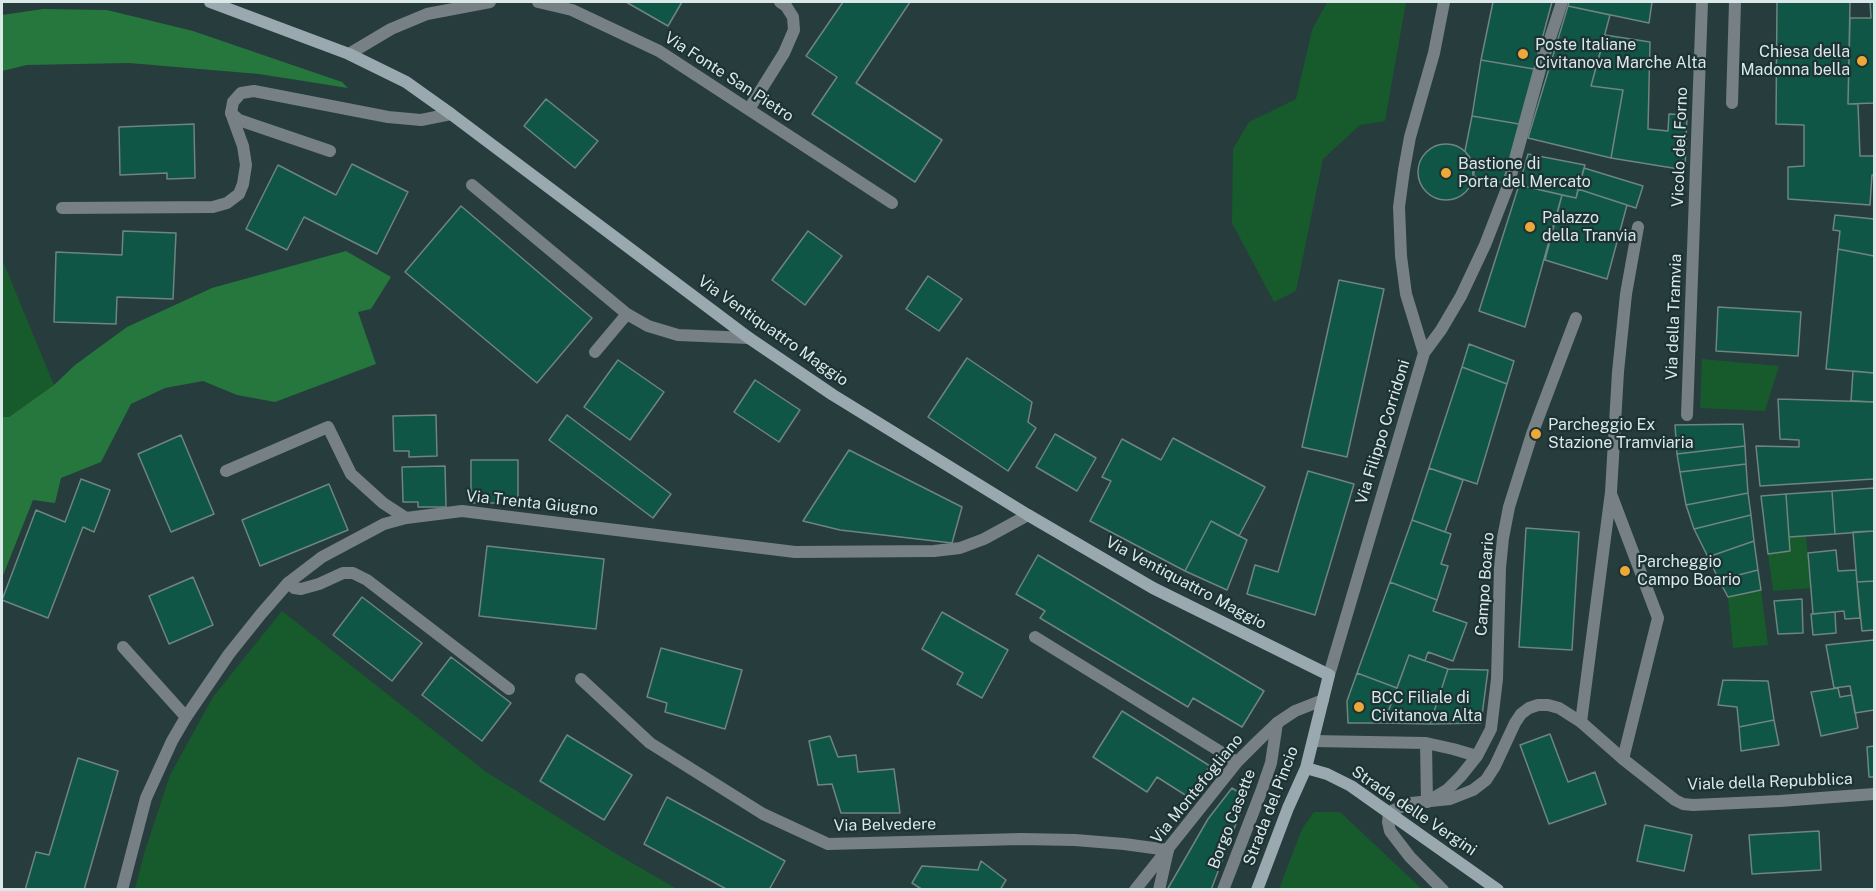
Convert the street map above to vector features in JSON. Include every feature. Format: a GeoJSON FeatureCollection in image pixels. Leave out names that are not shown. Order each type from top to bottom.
{"type":"FeatureCollection","features":[{"type":"Feature","properties":{"kind":"main road","name":"Via Ventiquattro Maggio"},"geometry":{"type":"LineString","coordinates":[[210,2],[349,54],[406,82],[749,338],[833,395],[1028,515],[1153,588],[1329,675]]}},
{"type":"Feature","properties":{"kind":"main road","name":"Via Filippo Corridoni"},"geometry":{"type":"LineString","coordinates":[[1323,700],[1329,675]]}},
{"type":"Feature","properties":{"kind":"main road","name":"Strada del Pincio"},"geometry":{"type":"LineString","coordinates":[[1257,890],[1306,768],[1323,700]]}},
{"type":"Feature","properties":{"kind":"main road","name":"Strada delle Vergini"},"geometry":{"type":"LineString","coordinates":[[1306,768],[1327,774],[1351,786],[1498,890]]}},
{"type":"Feature","properties":{"kind":"street"},"geometry":{"type":"LineString","coordinates":[[349,54],[391,29],[427,14],[490,2]]}},
{"type":"Feature","properties":{"kind":"street","name":"Via Fonte San Pietro"},"geometry":{"type":"LineString","coordinates":[[538,2],[572,10],[659,51],[892,203]]}},
{"type":"Feature","properties":{"kind":"street"},"geometry":{"type":"LineString","coordinates":[[749,110],[784,53],[794,30],[793,17],[786,6],[780,2]]}},
{"type":"Feature","properties":{"kind":"street"},"geometry":{"type":"LineString","coordinates":[[1424,353],[1406,294],[1401,256],[1399,207],[1410,137],[1434,53],[1444,2]]}},
{"type":"Feature","properties":{"kind":"street","name":"Via Filippo Corridoni"},"geometry":{"type":"LineString","coordinates":[[1329,675],[1424,353],[1461,296],[1485,246],[1508,186],[1541,66],[1562,2]]}},
{"type":"Feature","properties":{"kind":"street","name":"Vicolo del Forno"},"geometry":{"type":"LineString","coordinates":[[1694,222],[1702,2]]}},
{"type":"Feature","properties":{"kind":"street"},"geometry":{"type":"LineString","coordinates":[[1732,103],[1735,2]]}},
{"type":"Feature","properties":{"kind":"street"},"geometry":{"type":"LineString","coordinates":[[62,208],[213,207],[227,203],[239,194],[246,165],[243,146],[231,113],[233,102],[242,93],[254,91],[388,117],[421,120],[451,114]]}},
{"type":"Feature","properties":{"kind":"street"},"geometry":{"type":"LineString","coordinates":[[231,113],[239,120],[330,151]]}},
{"type":"Feature","properties":{"kind":"street"},"geometry":{"type":"LineString","coordinates":[[472,185],[627,314],[648,326],[678,335],[749,338]]}},
{"type":"Feature","properties":{"kind":"street","name":"Via della Tramvia"},"geometry":{"type":"LineString","coordinates":[[1687,415],[1694,222]]}},
{"type":"Feature","properties":{"kind":"street"},"geometry":{"type":"LineString","coordinates":[[1581,722],[1611,492],[1626,294],[1638,227]]}},
{"type":"Feature","properties":{"kind":"street"},"geometry":{"type":"LineString","coordinates":[[595,352],[627,314]]}},
{"type":"Feature","properties":{"kind":"street","name":"Campo Boario"},"geometry":{"type":"LineString","coordinates":[[1427,802],[1454,783],[1477,756],[1491,729],[1497,679],[1500,568],[1509,507],[1532,434],[1576,318]]}},
{"type":"Feature","properties":{"kind":"street"},"geometry":{"type":"LineString","coordinates":[[226,471],[328,427],[351,474],[383,503],[406,518]]}},
{"type":"Feature","properties":{"kind":"street"},"geometry":{"type":"LineString","coordinates":[[1611,492],[1658,618],[1623,759]]}},
{"type":"Feature","properties":{"kind":"street","name":"Via Trenta Giugno"},"geometry":{"type":"LineString","coordinates":[[122,890],[146,798],[172,741],[229,654],[288,583],[322,557],[384,524],[406,518],[462,511],[795,552],[934,551],[960,548],[993,534],[1028,515]]}},
{"type":"Feature","properties":{"kind":"street"},"geometry":{"type":"LineString","coordinates":[[288,583],[294,588],[301,589],[343,573],[353,573],[367,580],[509,690]]}},
{"type":"Feature","properties":{"kind":"street"},"geometry":{"type":"LineString","coordinates":[[1035,637],[1237,762]]}},
{"type":"Feature","properties":{"kind":"street"},"geometry":{"type":"LineString","coordinates":[[123,646],[186,717]]}},
{"type":"Feature","properties":{"kind":"street","name":"Via Belvedere"},"geometry":{"type":"LineString","coordinates":[[581,679],[650,743],[763,814],[828,844],[1021,839],[1075,840],[1168,850]]}},
{"type":"Feature","properties":{"kind":"street","name":"Via Montefogliano"},"geometry":{"type":"LineString","coordinates":[[1135,890],[1237,762],[1276,723],[1295,711],[1323,700]]}},
{"type":"Feature","properties":{"kind":"street","name":"Viale della Repubblica"},"geometry":{"type":"LineString","coordinates":[[1389,812],[1411,804],[1450,799],[1473,790],[1486,780],[1495,766],[1521,714],[1538,705],[1559,708],[1581,722],[1623,759],[1683,804],[1780,801],[1875,794]]}},
{"type":"Feature","properties":{"kind":"street","name":"Borgo Casette"},"geometry":{"type":"LineString","coordinates":[[1223,890],[1271,763],[1276,723]]}},
{"type":"Feature","properties":{"kind":"street"},"geometry":{"type":"LineString","coordinates":[[1313,741],[1426,743],[1477,756]]}},
{"type":"Feature","properties":{"kind":"street"},"geometry":{"type":"LineString","coordinates":[[1426,743],[1427,802]]}},
{"type":"Feature","properties":{"kind":"street"},"geometry":{"type":"LineString","coordinates":[[1389,812],[1390,831],[1410,856],[1443,890]]}},
{"type":"Feature","properties":{"kind":"street"},"geometry":{"type":"LineString","coordinates":[[1159,890],[1168,850]]}},
{"type":"Feature","properties":{"kind":"green space"},"geometry":{"type":"Polygon","coordinates":[[[1327,2],[1406,2],[1385,121],[1360,125],[1323,159],[1296,291],[1274,302],[1232,223],[1233,149],[1249,122],[1296,99],[1312,30],[1327,2]]]}},
{"type":"Feature","properties":{"kind":"green space"},"geometry":{"type":"Polygon","coordinates":[[[43,9],[107,10],[193,31],[342,82],[348,88],[259,74],[129,63],[27,65],[2,71],[2,15],[43,9]]]}},
{"type":"Feature","properties":{"kind":"green space"},"geometry":{"type":"Polygon","coordinates":[[[346,251],[391,277],[371,309],[358,312],[376,364],[275,402],[237,395],[203,381],[165,388],[131,404],[101,462],[61,478],[55,503],[33,500],[2,578],[2,417],[9,417],[54,385],[75,365],[127,327],[212,288],[346,251]]]}},
{"type":"Feature","properties":{"kind":"green space"},"geometry":{"type":"Polygon","coordinates":[[[2,259],[54,385],[9,417],[2,417],[2,259]]]}},
{"type":"Feature","properties":{"kind":"green space"},"geometry":{"type":"Polygon","coordinates":[[[1702,359],[1779,366],[1765,411],[1700,408],[1702,359]]]}},
{"type":"Feature","properties":{"kind":"green space"},"geometry":{"type":"Polygon","coordinates":[[[1806,536],[1811,588],[1773,591],[1768,554],[1790,551],[1789,537],[1806,536]]]}},
{"type":"Feature","properties":{"kind":"green space"},"geometry":{"type":"Polygon","coordinates":[[[1761,590],[1768,645],[1733,648],[1728,597],[1761,590]]]}},
{"type":"Feature","properties":{"kind":"green space"},"geometry":{"type":"Polygon","coordinates":[[[282,611],[485,771],[608,849],[677,889],[135,889],[170,775],[213,697],[282,611]]]}},
{"type":"Feature","properties":{"kind":"green space"},"geometry":{"type":"Polygon","coordinates":[[[1314,812],[1340,812],[1422,889],[1279,889],[1302,829],[1314,812]]]}},
{"type":"Feature","properties":{"kind":"building"},"geometry":{"type":"Polygon","coordinates":[[[626,2],[682,2],[668,26],[626,2]]]}},
{"type":"Feature","properties":{"kind":"building"},"geometry":{"type":"Polygon","coordinates":[[[843,2],[910,2],[856,83],[942,140],[915,182],[812,114],[837,77],[806,56],[843,2]]]}},
{"type":"Feature","properties":{"kind":"building"},"geometry":{"type":"Polygon","coordinates":[[[1493,2],[1552,2],[1534,69],[1481,60],[1493,2]]]}},
{"type":"Feature","properties":{"kind":"building"},"geometry":{"type":"Polygon","coordinates":[[[1569,2],[1652,2],[1649,23],[1568,6],[1569,2]]]}},
{"type":"Feature","properties":{"kind":"building"},"geometry":{"type":"Polygon","coordinates":[[[1777,2],[1850,2],[1848,104],[1858,104],[1860,156],[1874,156],[1870,205],[1788,199],[1788,167],[1804,166],[1804,125],[1776,124],[1777,2]]]}},
{"type":"Feature","properties":{"kind":"building","name":"Chiesa della Madonna bella"},"geometry":{"type":"Polygon","coordinates":[[[1870,2],[1874,2],[1874,103],[1848,104],[1850,18],[1871,18],[1870,2]]]}},
{"type":"Feature","properties":{"kind":"building"},"geometry":{"type":"Polygon","coordinates":[[[1568,6],[1610,15],[1591,86],[1623,90],[1611,158],[1528,138],[1568,6]]]}},
{"type":"Feature","properties":{"kind":"building"},"geometry":{"type":"Polygon","coordinates":[[[1605,35],[1650,42],[1648,129],[1668,131],[1669,114],[1687,115],[1685,170],[1611,158],[1623,90],[1591,86],[1605,35]]]}},
{"type":"Feature","properties":{"kind":"building"},"geometry":{"type":"Polygon","coordinates":[[[1481,60],[1534,69],[1519,124],[1472,116],[1481,60]]]}},
{"type":"Feature","properties":{"kind":"building"},"geometry":{"type":"Polygon","coordinates":[[[546,99],[598,141],[575,168],[524,126],[546,99]]]}},
{"type":"Feature","properties":{"kind":"building"},"geometry":{"type":"Polygon","coordinates":[[[1472,116],[1519,124],[1503,183],[1473,176],[1472,162],[1465,151],[1472,116]]]}},
{"type":"Feature","properties":{"kind":"building"},"geometry":{"type":"Polygon","coordinates":[[[194,124],[195,178],[167,179],[167,173],[120,175],[119,127],[194,124]]]}},
{"type":"Feature","properties":{"kind":"building","name":"Bastione di Porta del Mercato"},"geometry":{"type":"Polygon","coordinates":[[[1446,144],[1457,146],[1466,152],[1472,161],[1474,172],[1472,183],[1466,192],[1457,198],[1446,200],[1435,198],[1426,192],[1420,183],[1418,172],[1420,161],[1426,152],[1435,146],[1446,144]]]}},
{"type":"Feature","properties":{"kind":"building"},"geometry":{"type":"Polygon","coordinates":[[[1528,154],[1585,165],[1576,198],[1519,185],[1528,154]]]}},
{"type":"Feature","properties":{"kind":"building"},"geometry":{"type":"Polygon","coordinates":[[[352,164],[408,192],[377,254],[304,217],[287,250],[246,229],[278,165],[336,195],[352,164]]]}},
{"type":"Feature","properties":{"kind":"building"},"geometry":{"type":"Polygon","coordinates":[[[1584,168],[1643,186],[1636,208],[1578,189],[1584,168]]]}},
{"type":"Feature","properties":{"kind":"building","name":"Palazzo della Tranvia"},"geometry":{"type":"Polygon","coordinates":[[[1519,185],[1562,195],[1525,327],[1479,311],[1519,185]]]}},
{"type":"Feature","properties":{"kind":"building"},"geometry":{"type":"Polygon","coordinates":[[[1578,189],[1627,205],[1607,279],[1545,260],[1562,195],[1576,198],[1578,189]]]}},
{"type":"Feature","properties":{"kind":"building"},"geometry":{"type":"Polygon","coordinates":[[[461,206],[592,318],[537,383],[405,272],[461,206]]]}},
{"type":"Feature","properties":{"kind":"building"},"geometry":{"type":"Polygon","coordinates":[[[1835,215],[1874,219],[1874,256],[1838,249],[1840,231],[1833,230],[1835,215]]]}},
{"type":"Feature","properties":{"kind":"building"},"geometry":{"type":"Polygon","coordinates":[[[123,231],[176,233],[173,299],[117,297],[116,324],[54,322],[56,252],[122,255],[123,231]]]}},
{"type":"Feature","properties":{"kind":"building"},"geometry":{"type":"Polygon","coordinates":[[[808,231],[842,256],[805,305],[772,280],[808,231]]]}},
{"type":"Feature","properties":{"kind":"building"},"geometry":{"type":"Polygon","coordinates":[[[1838,249],[1874,256],[1874,373],[1826,369],[1838,249]]]}},
{"type":"Feature","properties":{"kind":"building"},"geometry":{"type":"Polygon","coordinates":[[[928,276],[962,299],[939,331],[906,309],[928,276]]]}},
{"type":"Feature","properties":{"kind":"building"},"geometry":{"type":"Polygon","coordinates":[[[1339,280],[1384,289],[1347,457],[1302,447],[1339,280]]]}},
{"type":"Feature","properties":{"kind":"building"},"geometry":{"type":"Polygon","coordinates":[[[1718,307],[1801,312],[1798,356],[1716,351],[1718,307]]]}},
{"type":"Feature","properties":{"kind":"building"},"geometry":{"type":"Polygon","coordinates":[[[1469,344],[1514,361],[1507,384],[1462,367],[1469,344]]]}},
{"type":"Feature","properties":{"kind":"building"},"geometry":{"type":"Polygon","coordinates":[[[967,358],[1032,402],[1028,422],[1036,428],[1008,471],[928,417],[967,358]]]}},
{"type":"Feature","properties":{"kind":"building"},"geometry":{"type":"Polygon","coordinates":[[[618,360],[664,392],[630,440],[584,407],[618,360]]]}},
{"type":"Feature","properties":{"kind":"building"},"geometry":{"type":"Polygon","coordinates":[[[1462,367],[1507,384],[1477,484],[1429,468],[1462,367]]]}},
{"type":"Feature","properties":{"kind":"building"},"geometry":{"type":"Polygon","coordinates":[[[1853,371],[1874,373],[1874,402],[1851,401],[1853,371]]]}},
{"type":"Feature","properties":{"kind":"building"},"geometry":{"type":"Polygon","coordinates":[[[755,380],[800,410],[779,442],[734,412],[755,380]]]}},
{"type":"Feature","properties":{"kind":"building"},"geometry":{"type":"Polygon","coordinates":[[[1778,399],[1874,402],[1874,479],[1760,486],[1756,446],[1799,447],[1799,440],[1780,439],[1778,399]]]}},
{"type":"Feature","properties":{"kind":"building"},"geometry":{"type":"Polygon","coordinates":[[[436,415],[437,456],[409,457],[409,451],[394,451],[393,416],[436,415]]]}},
{"type":"Feature","properties":{"kind":"building"},"geometry":{"type":"Polygon","coordinates":[[[567,415],[671,494],[653,518],[549,440],[567,415]]]}},
{"type":"Feature","properties":{"kind":"building"},"geometry":{"type":"Polygon","coordinates":[[[1743,424],[1745,446],[1677,454],[1675,425],[1743,424]]]}},
{"type":"Feature","properties":{"kind":"building"},"geometry":{"type":"Polygon","coordinates":[[[1055,434],[1096,458],[1077,491],[1036,467],[1055,434]]]}},
{"type":"Feature","properties":{"kind":"building"},"geometry":{"type":"Polygon","coordinates":[[[181,435],[214,514],[171,532],[138,454],[181,435]]]}},
{"type":"Feature","properties":{"kind":"building"},"geometry":{"type":"Polygon","coordinates":[[[1173,438],[1265,487],[1239,536],[1211,521],[1185,571],[1090,521],[1111,481],[1102,477],[1122,439],[1161,460],[1173,438]]]}},
{"type":"Feature","properties":{"kind":"building"},"geometry":{"type":"Polygon","coordinates":[[[1745,446],[1746,464],[1680,472],[1677,454],[1745,446]]]}},
{"type":"Feature","properties":{"kind":"building"},"geometry":{"type":"Polygon","coordinates":[[[849,450],[962,507],[952,543],[840,530],[803,521],[849,450]]]}},
{"type":"Feature","properties":{"kind":"building"},"geometry":{"type":"Polygon","coordinates":[[[471,460],[518,460],[518,503],[471,503],[471,460]]]}},
{"type":"Feature","properties":{"kind":"building"},"geometry":{"type":"Polygon","coordinates":[[[1746,464],[1748,493],[1686,505],[1680,472],[1746,464]]]}},
{"type":"Feature","properties":{"kind":"building"},"geometry":{"type":"Polygon","coordinates":[[[445,466],[446,507],[418,507],[418,502],[403,502],[402,467],[445,466]]]}},
{"type":"Feature","properties":{"kind":"building"},"geometry":{"type":"Polygon","coordinates":[[[1429,468],[1463,480],[1445,532],[1412,520],[1429,468]]]}},
{"type":"Feature","properties":{"kind":"building"},"geometry":{"type":"Polygon","coordinates":[[[1308,471],[1354,484],[1315,615],[1247,594],[1255,565],[1278,572],[1308,471]]]}},
{"type":"Feature","properties":{"kind":"building"},"geometry":{"type":"Polygon","coordinates":[[[81,479],[110,490],[94,532],[83,527],[48,618],[2,600],[36,510],[65,522],[81,479]]]}},
{"type":"Feature","properties":{"kind":"building"},"geometry":{"type":"Polygon","coordinates":[[[329,484],[348,530],[260,566],[242,520],[329,484]]]}},
{"type":"Feature","properties":{"kind":"building"},"geometry":{"type":"Polygon","coordinates":[[[1874,488],[1874,531],[1835,534],[1832,491],[1874,488]]]}},
{"type":"Feature","properties":{"kind":"building"},"geometry":{"type":"Polygon","coordinates":[[[1832,491],[1835,534],[1789,537],[1786,494],[1832,491]]]}},
{"type":"Feature","properties":{"kind":"building"},"geometry":{"type":"Polygon","coordinates":[[[1748,493],[1751,515],[1694,529],[1686,505],[1748,493]]]}},
{"type":"Feature","properties":{"kind":"building"},"geometry":{"type":"Polygon","coordinates":[[[1786,494],[1790,551],[1768,554],[1761,496],[1786,494]]]}},
{"type":"Feature","properties":{"kind":"building"},"geometry":{"type":"Polygon","coordinates":[[[1751,515],[1754,541],[1708,557],[1694,529],[1751,515]]]}},
{"type":"Feature","properties":{"kind":"building"},"geometry":{"type":"Polygon","coordinates":[[[1412,520],[1451,534],[1441,564],[1448,566],[1437,600],[1390,582],[1412,520]]]}},
{"type":"Feature","properties":{"kind":"building"},"geometry":{"type":"Polygon","coordinates":[[[1211,521],[1247,540],[1227,590],[1185,571],[1211,521]]]}},
{"type":"Feature","properties":{"kind":"building"},"geometry":{"type":"Polygon","coordinates":[[[1526,528],[1579,532],[1572,650],[1519,647],[1526,528]]]}},
{"type":"Feature","properties":{"kind":"building"},"geometry":{"type":"Polygon","coordinates":[[[1874,531],[1874,581],[1857,582],[1853,532],[1874,531]]]}},
{"type":"Feature","properties":{"kind":"building"},"geometry":{"type":"Polygon","coordinates":[[[1754,541],[1758,570],[1719,580],[1708,557],[1754,541]]]}},
{"type":"Feature","properties":{"kind":"building"},"geometry":{"type":"Polygon","coordinates":[[[487,546],[604,559],[596,629],[479,616],[487,546]]]}},
{"type":"Feature","properties":{"kind":"building"},"geometry":{"type":"Polygon","coordinates":[[[1836,550],[1838,571],[1856,570],[1860,618],[1845,619],[1844,611],[1813,614],[1808,553],[1836,550]]]}},
{"type":"Feature","properties":{"kind":"building"},"geometry":{"type":"Polygon","coordinates":[[[1038,555],[1264,691],[1242,727],[1193,698],[1188,707],[1040,618],[1045,611],[1016,594],[1038,555]]]}},
{"type":"Feature","properties":{"kind":"building"},"geometry":{"type":"Polygon","coordinates":[[[1758,570],[1761,590],[1728,597],[1719,580],[1758,570]]]}},
{"type":"Feature","properties":{"kind":"building"},"geometry":{"type":"Polygon","coordinates":[[[193,577],[213,625],[169,644],[149,596],[193,577]]]}},
{"type":"Feature","properties":{"kind":"building"},"geometry":{"type":"Polygon","coordinates":[[[1874,581],[1874,630],[1862,631],[1857,582],[1874,581]]]}},
{"type":"Feature","properties":{"kind":"building"},"geometry":{"type":"Polygon","coordinates":[[[1390,582],[1437,600],[1433,611],[1467,623],[1453,661],[1428,652],[1425,661],[1409,655],[1397,688],[1357,673],[1390,582]]]}},
{"type":"Feature","properties":{"kind":"building"},"geometry":{"type":"Polygon","coordinates":[[[362,597],[422,643],[392,681],[333,635],[362,597]]]}},
{"type":"Feature","properties":{"kind":"building"},"geometry":{"type":"Polygon","coordinates":[[[1802,599],[1803,633],[1778,634],[1774,601],[1802,599]]]}},
{"type":"Feature","properties":{"kind":"building"},"geometry":{"type":"Polygon","coordinates":[[[942,612],[1008,650],[982,698],[957,684],[963,673],[922,649],[942,612]]]}},
{"type":"Feature","properties":{"kind":"building"},"geometry":{"type":"Polygon","coordinates":[[[1835,612],[1836,633],[1813,635],[1811,614],[1835,612]]]}},
{"type":"Feature","properties":{"kind":"building"},"geometry":{"type":"Polygon","coordinates":[[[1874,640],[1874,710],[1855,713],[1850,686],[1834,688],[1826,645],[1874,640]]]}},
{"type":"Feature","properties":{"kind":"building"},"geometry":{"type":"Polygon","coordinates":[[[661,648],[742,670],[725,729],[665,712],[667,703],[647,697],[661,648]]]}},
{"type":"Feature","properties":{"kind":"building"},"geometry":{"type":"Polygon","coordinates":[[[1409,655],[1448,669],[1430,724],[1384,723],[1409,655]]]}},
{"type":"Feature","properties":{"kind":"building"},"geometry":{"type":"Polygon","coordinates":[[[451,657],[511,703],[482,741],[422,695],[451,657]]]}},
{"type":"Feature","properties":{"kind":"building"},"geometry":{"type":"Polygon","coordinates":[[[1448,669],[1488,670],[1481,723],[1430,724],[1448,669]]]}},
{"type":"Feature","properties":{"kind":"building"},"geometry":{"type":"Polygon","coordinates":[[[1357,673],[1397,688],[1384,723],[1348,723],[1347,701],[1357,673]]]}},
{"type":"Feature","properties":{"kind":"building"},"geometry":{"type":"Polygon","coordinates":[[[1723,680],[1768,681],[1774,720],[1739,727],[1737,707],[1718,705],[1723,680]]]}},
{"type":"Feature","properties":{"kind":"building"},"geometry":{"type":"Polygon","coordinates":[[[1838,688],[1840,697],[1852,695],[1858,728],[1821,736],[1811,692],[1838,688]]]}},
{"type":"Feature","properties":{"kind":"building"},"geometry":{"type":"Polygon","coordinates":[[[1122,711],[1210,766],[1190,798],[1157,777],[1147,792],[1093,757],[1122,711]]]}},
{"type":"Feature","properties":{"kind":"building"},"geometry":{"type":"Polygon","coordinates":[[[1774,720],[1779,745],[1741,751],[1739,727],[1774,720]]]}},
{"type":"Feature","properties":{"kind":"building"},"geometry":{"type":"Polygon","coordinates":[[[1550,734],[1568,782],[1595,772],[1606,804],[1549,824],[1520,745],[1550,734]]]}},
{"type":"Feature","properties":{"kind":"building"},"geometry":{"type":"Polygon","coordinates":[[[567,735],[632,775],[604,820],[540,781],[567,735]]]}},
{"type":"Feature","properties":{"kind":"building"},"geometry":{"type":"Polygon","coordinates":[[[830,736],[838,757],[856,755],[858,772],[894,769],[900,813],[841,813],[832,784],[818,785],[809,741],[830,736]]]}},
{"type":"Feature","properties":{"kind":"building"},"geometry":{"type":"Polygon","coordinates":[[[1874,746],[1874,777],[1869,777],[1867,747],[1874,746]]]}},
{"type":"Feature","properties":{"kind":"building"},"geometry":{"type":"Polygon","coordinates":[[[78,758],[118,771],[84,890],[25,890],[36,852],[49,855],[78,758]]]}},
{"type":"Feature","properties":{"kind":"building"},"geometry":{"type":"Polygon","coordinates":[[[1232,788],[1246,797],[1211,890],[1167,890],[1208,819],[1232,788]]]}},
{"type":"Feature","properties":{"kind":"building"},"geometry":{"type":"Polygon","coordinates":[[[667,797],[785,861],[769,890],[728,890],[644,844],[667,797]]]}},
{"type":"Feature","properties":{"kind":"building"},"geometry":{"type":"Polygon","coordinates":[[[1645,825],[1692,835],[1684,871],[1637,861],[1645,825]]]}},
{"type":"Feature","properties":{"kind":"building"},"geometry":{"type":"Polygon","coordinates":[[[1819,831],[1821,870],[1752,874],[1749,835],[1819,831]]]}},
{"type":"Feature","properties":{"kind":"building"},"geometry":{"type":"Polygon","coordinates":[[[981,861],[1006,880],[1000,890],[923,890],[912,883],[922,866],[978,870],[981,861]]]}},
{"type":"Feature","properties":{"kind":"place","name":"Poste Italiane Civitanova Marche Alta"},"geometry":{"type":"Point","coordinates":[1523,54]}},
{"type":"Feature","properties":{"kind":"place","name":"Chiesa della Madonna bella"},"geometry":{"type":"Point","coordinates":[1862,61]}},
{"type":"Feature","properties":{"kind":"place","name":"Bastione di Porta del Mercato"},"geometry":{"type":"Point","coordinates":[1446,173]}},
{"type":"Feature","properties":{"kind":"place","name":"Palazzo della Tranvia"},"geometry":{"type":"Point","coordinates":[1530,227]}},
{"type":"Feature","properties":{"kind":"place","name":"Parcheggio Ex Stazione Tramviaria"},"geometry":{"type":"Point","coordinates":[1536,434]}},
{"type":"Feature","properties":{"kind":"place","name":"Parcheggio Campo Boario"},"geometry":{"type":"Point","coordinates":[1625,571]}},
{"type":"Feature","properties":{"kind":"place","name":"BCC Filiale di Civitanova Alta"},"geometry":{"type":"Point","coordinates":[1359,707]}}]}
